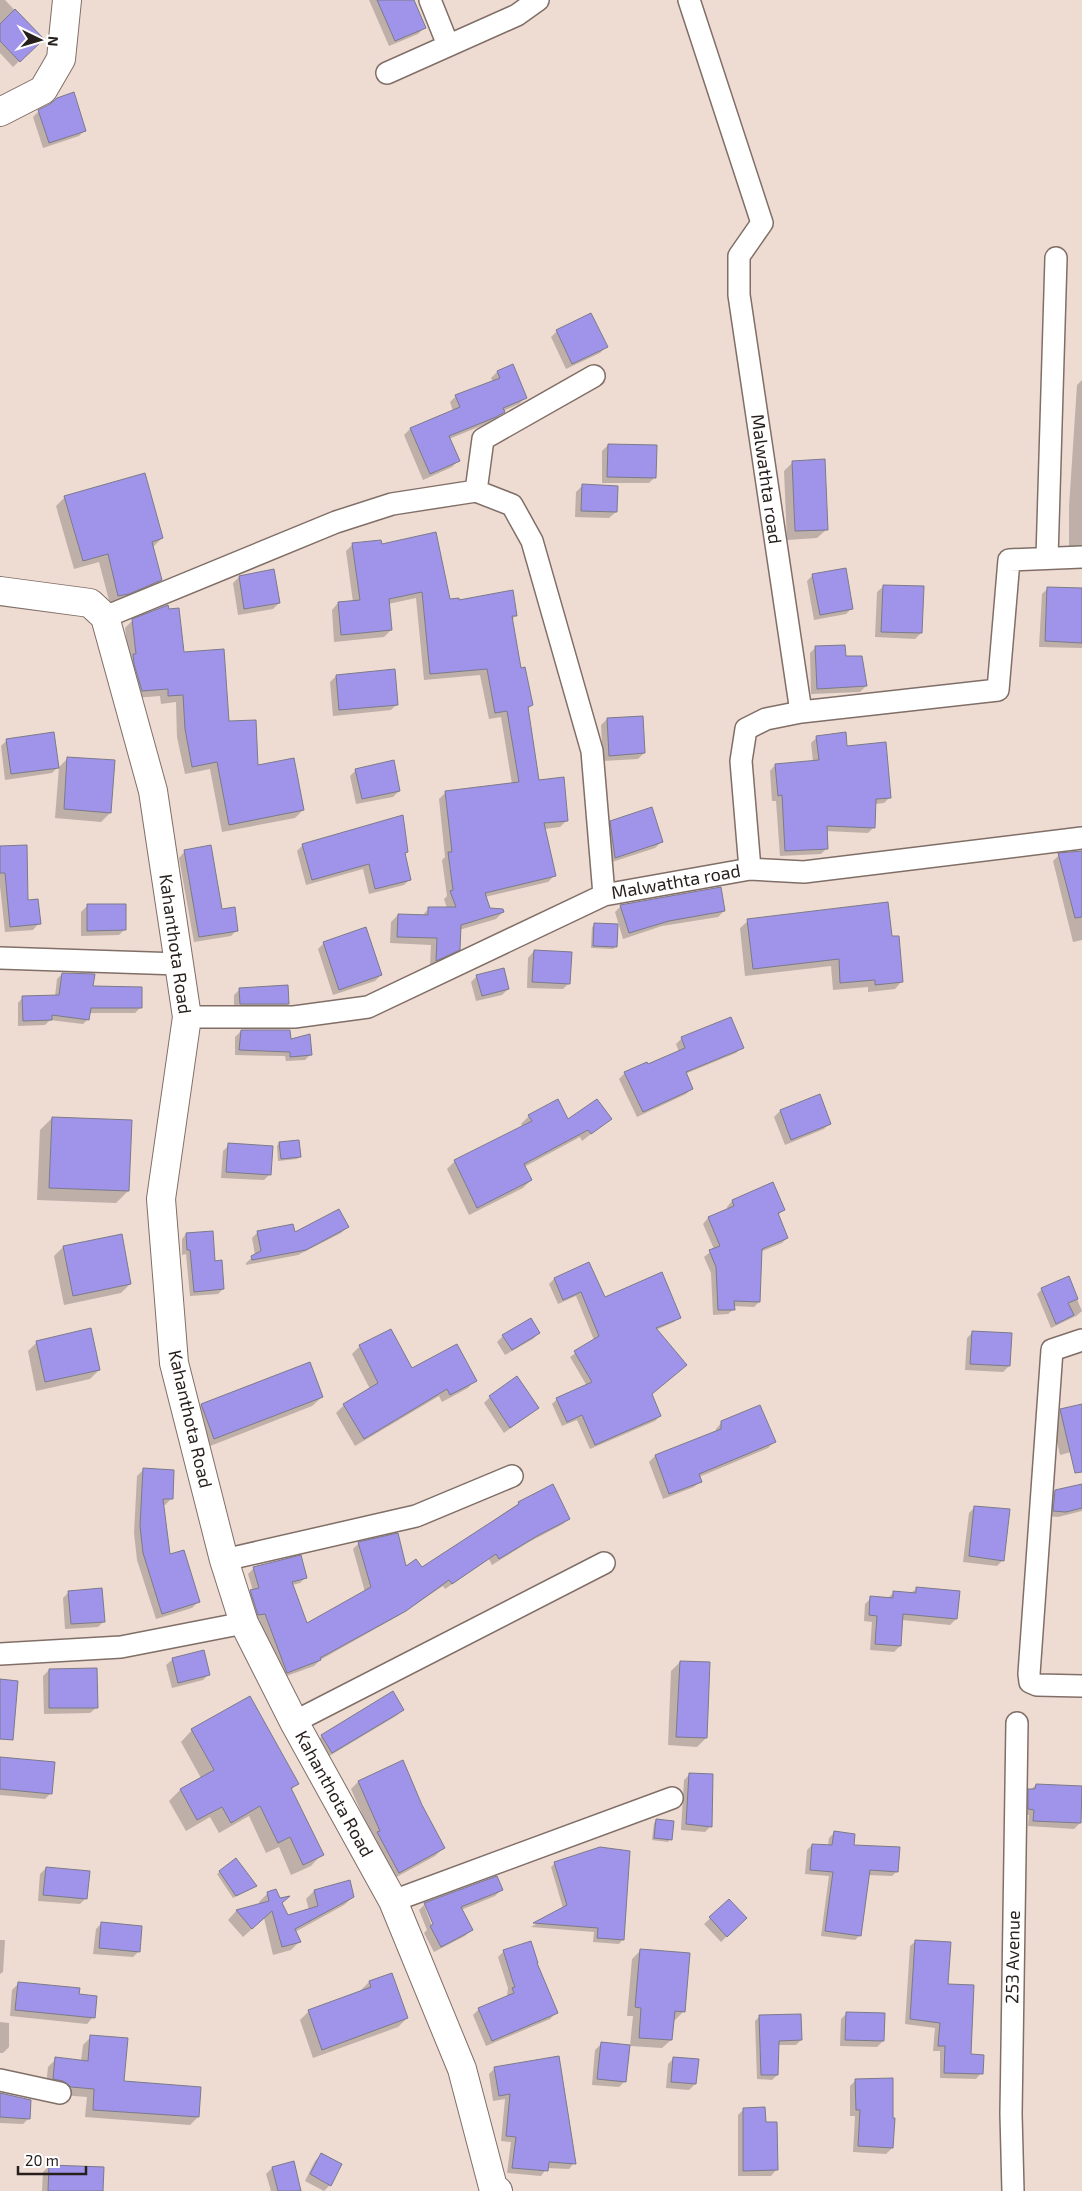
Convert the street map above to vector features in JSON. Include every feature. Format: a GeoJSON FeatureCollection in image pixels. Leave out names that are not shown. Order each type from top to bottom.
{"type":"FeatureCollection","features":[{"type":"Feature","properties":{"kind":"main road"},"geometry":{"type":"LineString","coordinates":[[0,112],[43,90],[61,59],[67,0]]}},
{"type":"Feature","properties":{"kind":"main road"},"geometry":{"type":"LineString","coordinates":[[0,591],[90,603],[105,617]]}},
{"type":"Feature","properties":{"kind":"main road","name":"Kahanthota Road"},"geometry":{"type":"LineString","coordinates":[[105,617],[153,791],[187,1017],[161,1199],[174,1363],[224,1560],[244,1623],[294,1722],[393,1901],[462,2068],[493,2187],[498,2191]]}},
{"type":"Feature","properties":{"kind":"street"},"geometry":{"type":"LineString","coordinates":[[430,0],[448,46]]}},
{"type":"Feature","properties":{"kind":"street"},"geometry":{"type":"LineString","coordinates":[[387,73],[517,15],[538,0]]}},
{"type":"Feature","properties":{"kind":"street","name":"Malwathta road"},"geometry":{"type":"LineString","coordinates":[[187,1017],[294,1017],[368,1007],[604,895],[750,869],[741,761],[746,728],[766,719],[801,712],[739,295],[739,256],[762,223],[689,0]]}},
{"type":"Feature","properties":{"kind":"street"},"geometry":{"type":"LineString","coordinates":[[1047,558],[1056,258]]}},
{"type":"Feature","properties":{"kind":"street"},"geometry":{"type":"LineString","coordinates":[[476,491],[482,439],[594,376]]}},
{"type":"Feature","properties":{"kind":"street"},"geometry":{"type":"LineString","coordinates":[[105,617],[336,522],[392,504],[476,491],[512,505],[532,541],[592,751],[604,895]]}},
{"type":"Feature","properties":{"kind":"street"},"geometry":{"type":"LineString","coordinates":[[801,712],[998,690],[1009,560],[1082,557]]}},
{"type":"Feature","properties":{"kind":"street"},"geometry":{"type":"LineString","coordinates":[[750,869],[804,872],[1082,838]]}},
{"type":"Feature","properties":{"kind":"street"},"geometry":{"type":"LineString","coordinates":[[0,958],[179,964]]}},
{"type":"Feature","properties":{"kind":"street"},"geometry":{"type":"LineString","coordinates":[[1082,1340],[1052,1350],[1029,1674],[1030,1682],[1037,1685],[1082,1686]]}},
{"type":"Feature","properties":{"kind":"street"},"geometry":{"type":"LineString","coordinates":[[224,1560],[416,1516],[512,1476]]}},
{"type":"Feature","properties":{"kind":"street"},"geometry":{"type":"LineString","coordinates":[[294,1722],[604,1563]]}},
{"type":"Feature","properties":{"kind":"street"},"geometry":{"type":"LineString","coordinates":[[0,1654],[121,1647],[244,1623]]}},
{"type":"Feature","properties":{"kind":"street","name":"253 Avenue"},"geometry":{"type":"LineString","coordinates":[[1013,2191],[1011,2114],[1017,1723]]}},
{"type":"Feature","properties":{"kind":"street"},"geometry":{"type":"LineString","coordinates":[[393,1901],[672,1798]]}},
{"type":"Feature","properties":{"kind":"street"},"geometry":{"type":"LineString","coordinates":[[0,2080],[60,2093]]}},
{"type":"Feature","properties":{"kind":"building"},"geometry":{"type":"Polygon","coordinates":[[[377,0],[414,0],[426,28],[395,41],[377,0]]]}},
{"type":"Feature","properties":{"kind":"building"},"geometry":{"type":"Polygon","coordinates":[[[15,9],[44,39],[20,62],[0,41],[0,24],[15,9]]]}},
{"type":"Feature","properties":{"kind":"building"},"geometry":{"type":"Polygon","coordinates":[[[74,92],[86,131],[49,143],[38,110],[57,98],[74,92]]]}},
{"type":"Feature","properties":{"kind":"building"},"geometry":{"type":"Polygon","coordinates":[[[591,313],[608,347],[572,364],[556,330],[591,313]]]}},
{"type":"Feature","properties":{"kind":"building"},"geometry":{"type":"Polygon","coordinates":[[[513,364],[527,398],[503,408],[505,412],[496,417],[449,436],[460,461],[430,474],[410,428],[460,407],[455,395],[500,378],[497,371],[513,364]]]}},
{"type":"Feature","properties":{"kind":"building"},"geometry":{"type":"Polygon","coordinates":[[[608,444],[657,445],[656,478],[607,477],[608,444]]]}},
{"type":"Feature","properties":{"kind":"building"},"geometry":{"type":"Polygon","coordinates":[[[825,459],[828,530],[795,531],[792,461],[825,459]]]}},
{"type":"Feature","properties":{"kind":"building"},"geometry":{"type":"Polygon","coordinates":[[[145,473],[163,538],[152,542],[162,580],[129,594],[118,596],[108,554],[83,561],[64,496],[145,473]]]}},
{"type":"Feature","properties":{"kind":"building"},"geometry":{"type":"Polygon","coordinates":[[[582,484],[618,486],[617,512],[581,511],[582,484]]]}},
{"type":"Feature","properties":{"kind":"building"},"geometry":{"type":"Polygon","coordinates":[[[436,532],[450,599],[459,598],[459,600],[513,590],[517,616],[512,616],[521,668],[525,667],[533,705],[528,707],[539,780],[564,777],[568,821],[544,823],[556,876],[485,893],[490,908],[503,909],[504,912],[461,925],[460,950],[436,961],[437,938],[397,937],[398,914],[428,915],[428,907],[456,907],[450,891],[453,890],[448,852],[452,852],[445,791],[519,782],[507,711],[495,713],[487,669],[430,674],[422,592],[389,599],[392,630],[341,635],[338,602],[360,600],[352,543],[381,540],[382,544],[436,532]]]}},
{"type":"Feature","properties":{"kind":"building"},"geometry":{"type":"Polygon","coordinates":[[[846,568],[853,609],[820,615],[812,574],[846,568]]]}},
{"type":"Feature","properties":{"kind":"building"},"geometry":{"type":"Polygon","coordinates":[[[274,569],[280,603],[244,609],[239,576],[274,569]]]}},
{"type":"Feature","properties":{"kind":"building"},"geometry":{"type":"Polygon","coordinates":[[[883,585],[924,586],[922,633],[881,632],[883,585]]]}},
{"type":"Feature","properties":{"kind":"building"},"geometry":{"type":"Polygon","coordinates":[[[1047,587],[1082,588],[1082,643],[1045,641],[1047,587]]]}},
{"type":"Feature","properties":{"kind":"building"},"geometry":{"type":"Polygon","coordinates":[[[168,605],[169,609],[179,608],[184,652],[224,649],[229,721],[256,720],[258,765],[294,758],[304,810],[229,825],[217,762],[192,767],[185,729],[183,695],[168,696],[168,689],[142,691],[134,664],[133,654],[136,654],[132,619],[168,605]]]}},
{"type":"Feature","properties":{"kind":"building"},"geometry":{"type":"Polygon","coordinates":[[[845,645],[846,656],[862,656],[867,686],[817,689],[815,646],[845,645]]]}},
{"type":"Feature","properties":{"kind":"building"},"geometry":{"type":"Polygon","coordinates":[[[395,669],[398,705],[339,710],[336,675],[395,669]]]}},
{"type":"Feature","properties":{"kind":"building"},"geometry":{"type":"Polygon","coordinates":[[[643,716],[645,753],[609,756],[607,718],[643,716]]]}},
{"type":"Feature","properties":{"kind":"building"},"geometry":{"type":"Polygon","coordinates":[[[54,732],[59,768],[11,774],[6,739],[54,732]]]}},
{"type":"Feature","properties":{"kind":"building"},"geometry":{"type":"Polygon","coordinates":[[[846,732],[847,746],[886,742],[891,798],[876,799],[875,828],[827,826],[828,849],[785,851],[782,795],[778,796],[775,764],[819,760],[816,736],[846,732]]]}},
{"type":"Feature","properties":{"kind":"building"},"geometry":{"type":"Polygon","coordinates":[[[67,757],[115,760],[111,813],[64,809],[67,757]]]}},
{"type":"Feature","properties":{"kind":"building"},"geometry":{"type":"Polygon","coordinates":[[[394,760],[400,791],[362,799],[355,769],[394,760]]]}},
{"type":"Feature","properties":{"kind":"building"},"geometry":{"type":"Polygon","coordinates":[[[652,807],[663,842],[615,858],[610,821],[652,807]]]}},
{"type":"Feature","properties":{"kind":"building"},"geometry":{"type":"Polygon","coordinates":[[[403,815],[408,852],[405,853],[411,880],[375,889],[369,864],[312,880],[302,844],[403,815]]]}},
{"type":"Feature","properties":{"kind":"building"},"geometry":{"type":"Polygon","coordinates":[[[27,845],[28,900],[38,899],[41,924],[10,927],[5,873],[0,873],[0,846],[27,845]]]}},
{"type":"Feature","properties":{"kind":"building"},"geometry":{"type":"Polygon","coordinates":[[[211,845],[222,909],[235,907],[238,931],[199,937],[184,850],[211,845]]]}},
{"type":"Feature","properties":{"kind":"building"},"geometry":{"type":"Polygon","coordinates":[[[1082,851],[1082,917],[1075,918],[1058,853],[1082,851]]]}},
{"type":"Feature","properties":{"kind":"building"},"geometry":{"type":"Polygon","coordinates":[[[721,887],[725,911],[669,921],[629,933],[620,905],[721,887]]]}},
{"type":"Feature","properties":{"kind":"building"},"geometry":{"type":"Polygon","coordinates":[[[888,902],[892,936],[899,936],[903,982],[875,985],[875,980],[840,983],[839,959],[753,969],[747,919],[888,902]]]}},
{"type":"Feature","properties":{"kind":"building"},"geometry":{"type":"Polygon","coordinates":[[[87,904],[126,904],[126,930],[87,931],[87,904]]]}},
{"type":"Feature","properties":{"kind":"building"},"geometry":{"type":"Polygon","coordinates":[[[594,923],[618,924],[617,947],[593,946],[594,923]]]}},
{"type":"Feature","properties":{"kind":"building"},"geometry":{"type":"Polygon","coordinates":[[[366,927],[382,975],[339,990],[323,942],[366,927]]]}},
{"type":"Feature","properties":{"kind":"building"},"geometry":{"type":"Polygon","coordinates":[[[534,950],[572,952],[570,984],[532,982],[534,950]]]}},
{"type":"Feature","properties":{"kind":"building"},"geometry":{"type":"Polygon","coordinates":[[[504,968],[509,989],[482,996],[476,975],[504,968]]]}},
{"type":"Feature","properties":{"kind":"building"},"geometry":{"type":"Polygon","coordinates":[[[62,973],[95,974],[93,986],[142,987],[142,1008],[91,1008],[89,1020],[52,1015],[52,1020],[23,1021],[22,996],[59,995],[62,973]]]}},
{"type":"Feature","properties":{"kind":"building"},"geometry":{"type":"Polygon","coordinates":[[[288,985],[289,1004],[240,1004],[239,988],[288,985]]]}},
{"type":"Feature","properties":{"kind":"building"},"geometry":{"type":"Polygon","coordinates":[[[731,1017],[744,1048],[686,1072],[693,1089],[643,1112],[624,1072],[685,1048],[681,1037],[731,1017]]]}},
{"type":"Feature","properties":{"kind":"building"},"geometry":{"type":"Polygon","coordinates":[[[241,1030],[290,1030],[291,1039],[310,1034],[312,1055],[290,1057],[290,1052],[239,1050],[241,1030]]]}},
{"type":"Feature","properties":{"kind":"building"},"geometry":{"type":"Polygon","coordinates":[[[820,1094],[831,1124],[791,1140],[780,1110],[820,1094]]]}},
{"type":"Feature","properties":{"kind":"building"},"geometry":{"type":"Polygon","coordinates":[[[558,1099],[568,1119],[597,1099],[612,1119],[591,1134],[588,1130],[524,1164],[532,1180],[477,1208],[454,1160],[532,1121],[528,1115],[558,1099]]]}},
{"type":"Feature","properties":{"kind":"building"},"geometry":{"type":"Polygon","coordinates":[[[52,1117],[132,1120],[129,1191],[49,1188],[52,1117]]]}},
{"type":"Feature","properties":{"kind":"building"},"geometry":{"type":"Polygon","coordinates":[[[299,1140],[301,1157],[281,1159],[279,1142],[299,1140]]]}},
{"type":"Feature","properties":{"kind":"building"},"geometry":{"type":"Polygon","coordinates":[[[228,1143],[273,1146],[271,1175],[226,1172],[228,1143]]]}},
{"type":"Feature","properties":{"kind":"building"},"geometry":{"type":"Polygon","coordinates":[[[773,1182],[785,1210],[778,1213],[788,1238],[762,1249],[760,1302],[734,1301],[735,1310],[718,1310],[716,1267],[709,1250],[720,1246],[708,1217],[734,1206],[732,1200],[773,1182]]]}},
{"type":"Feature","properties":{"kind":"building"},"geometry":{"type":"Polygon","coordinates":[[[339,1209],[349,1227],[306,1250],[252,1260],[251,1256],[261,1251],[257,1231],[293,1224],[295,1232],[339,1209]]]}},
{"type":"Feature","properties":{"kind":"building"},"geometry":{"type":"Polygon","coordinates":[[[213,1231],[215,1261],[222,1260],[224,1289],[194,1292],[190,1250],[187,1250],[186,1233],[213,1231]]]}},
{"type":"Feature","properties":{"kind":"building"},"geometry":{"type":"Polygon","coordinates":[[[122,1234],[131,1284],[73,1296],[63,1246],[122,1234]]]}},
{"type":"Feature","properties":{"kind":"building"},"geometry":{"type":"Polygon","coordinates":[[[589,1262],[605,1297],[662,1272],[681,1318],[656,1328],[687,1365],[652,1394],[661,1416],[595,1445],[582,1415],[567,1422],[556,1398],[592,1382],[574,1351],[599,1336],[581,1292],[563,1300],[554,1278],[589,1262]]]}},
{"type":"Feature","properties":{"kind":"building"},"geometry":{"type":"Polygon","coordinates":[[[1069,1276],[1078,1299],[1068,1303],[1074,1315],[1056,1324],[1041,1288],[1069,1276]]]}},
{"type":"Feature","properties":{"kind":"building"},"geometry":{"type":"Polygon","coordinates":[[[531,1318],[540,1333],[512,1350],[502,1335],[531,1318]]]}},
{"type":"Feature","properties":{"kind":"building"},"geometry":{"type":"Polygon","coordinates":[[[91,1328],[100,1370],[45,1382],[36,1341],[91,1328]]]}},
{"type":"Feature","properties":{"kind":"building"},"geometry":{"type":"Polygon","coordinates":[[[391,1329],[412,1368],[457,1344],[477,1381],[450,1395],[447,1389],[364,1439],[343,1404],[378,1383],[359,1345],[391,1329]]]}},
{"type":"Feature","properties":{"kind":"building"},"geometry":{"type":"Polygon","coordinates":[[[972,1331],[1012,1333],[1010,1366],[970,1364],[972,1331]]]}},
{"type":"Feature","properties":{"kind":"building"},"geometry":{"type":"Polygon","coordinates":[[[310,1362],[323,1397],[214,1439],[201,1404],[310,1362]]]}},
{"type":"Feature","properties":{"kind":"building"},"geometry":{"type":"Polygon","coordinates":[[[517,1376],[539,1408],[510,1428],[489,1396],[517,1376]]]}},
{"type":"Feature","properties":{"kind":"building"},"geometry":{"type":"Polygon","coordinates":[[[1082,1404],[1082,1472],[1075,1473],[1060,1409],[1082,1404]]]}},
{"type":"Feature","properties":{"kind":"building"},"geometry":{"type":"Polygon","coordinates":[[[760,1405],[776,1442],[699,1474],[702,1482],[669,1494],[655,1455],[721,1429],[721,1421],[760,1405]]]}},
{"type":"Feature","properties":{"kind":"building"},"geometry":{"type":"Polygon","coordinates":[[[143,1468],[174,1470],[173,1499],[163,1499],[170,1554],[184,1550],[200,1602],[162,1614],[143,1553],[140,1526],[143,1468]]]}},
{"type":"Feature","properties":{"kind":"building"},"geometry":{"type":"Polygon","coordinates":[[[553,1484],[570,1519],[499,1559],[496,1554],[452,1584],[449,1580],[406,1611],[320,1658],[321,1660],[287,1673],[265,1614],[258,1615],[250,1590],[259,1588],[253,1567],[301,1555],[307,1578],[292,1582],[307,1623],[371,1587],[358,1542],[398,1533],[406,1566],[416,1559],[422,1567],[519,1504],[518,1502],[553,1484]]]}},
{"type":"Feature","properties":{"kind":"building"},"geometry":{"type":"Polygon","coordinates":[[[1082,1484],[1082,1508],[1066,1512],[1053,1511],[1055,1490],[1082,1484]]]}},
{"type":"Feature","properties":{"kind":"building"},"geometry":{"type":"Polygon","coordinates":[[[974,1506],[1010,1509],[1004,1561],[969,1556],[974,1506]]]}},
{"type":"Feature","properties":{"kind":"building"},"geometry":{"type":"Polygon","coordinates":[[[916,1587],[960,1591],[957,1619],[903,1614],[901,1646],[875,1644],[877,1616],[869,1615],[870,1596],[893,1598],[893,1591],[916,1593],[916,1587]]]}},
{"type":"Feature","properties":{"kind":"building"},"geometry":{"type":"Polygon","coordinates":[[[102,1588],[105,1622],[71,1624],[68,1591],[102,1588]]]}},
{"type":"Feature","properties":{"kind":"building"},"geometry":{"type":"Polygon","coordinates":[[[204,1650],[210,1675],[178,1683],[172,1658],[204,1650]]]}},
{"type":"Feature","properties":{"kind":"building"},"geometry":{"type":"Polygon","coordinates":[[[680,1661],[710,1662],[707,1738],[676,1737],[680,1661]]]}},
{"type":"Feature","properties":{"kind":"building"},"geometry":{"type":"Polygon","coordinates":[[[97,1668],[98,1708],[49,1708],[49,1669],[97,1668]]]}},
{"type":"Feature","properties":{"kind":"building"},"geometry":{"type":"Polygon","coordinates":[[[0,1679],[18,1681],[13,1740],[0,1739],[0,1679]]]}},
{"type":"Feature","properties":{"kind":"building"},"geometry":{"type":"Polygon","coordinates":[[[393,1691],[404,1710],[332,1753],[321,1735],[393,1691]]]}},
{"type":"Feature","properties":{"kind":"building"},"geometry":{"type":"Polygon","coordinates":[[[250,1696],[299,1784],[291,1788],[324,1855],[303,1865],[290,1837],[278,1843],[260,1806],[231,1823],[222,1807],[197,1820],[180,1789],[214,1770],[191,1729],[250,1696]]]}},
{"type":"Feature","properties":{"kind":"building"},"geometry":{"type":"Polygon","coordinates":[[[0,1757],[55,1762],[52,1794],[0,1789],[0,1757]]]}},
{"type":"Feature","properties":{"kind":"building"},"geometry":{"type":"Polygon","coordinates":[[[403,1760],[422,1805],[445,1848],[399,1873],[377,1832],[380,1831],[358,1781],[403,1760]]]}},
{"type":"Feature","properties":{"kind":"building"},"geometry":{"type":"Polygon","coordinates":[[[689,1773],[713,1774],[712,1827],[686,1824],[689,1773]]]}},
{"type":"Feature","properties":{"kind":"building"},"geometry":{"type":"Polygon","coordinates":[[[1036,1784],[1082,1786],[1081,1823],[1033,1821],[1034,1810],[1028,1809],[1028,1789],[1035,1789],[1036,1784]]]}},
{"type":"Feature","properties":{"kind":"building"},"geometry":{"type":"Polygon","coordinates":[[[656,1819],[674,1821],[672,1840],[654,1838],[656,1819]]]}},
{"type":"Feature","properties":{"kind":"building"},"geometry":{"type":"Polygon","coordinates":[[[834,1831],[855,1834],[854,1845],[900,1847],[898,1872],[870,1870],[861,1936],[825,1931],[833,1872],[810,1870],[812,1844],[832,1845],[834,1831]]]}},
{"type":"Feature","properties":{"kind":"building"},"geometry":{"type":"Polygon","coordinates":[[[600,1847],[630,1851],[624,1940],[597,1938],[598,1928],[533,1923],[567,1905],[554,1862],[600,1847]]]}},
{"type":"Feature","properties":{"kind":"building"},"geometry":{"type":"Polygon","coordinates":[[[236,1858],[257,1886],[236,1896],[219,1871],[236,1858]]]}},
{"type":"Feature","properties":{"kind":"building"},"geometry":{"type":"Polygon","coordinates":[[[46,1867],[90,1871],[87,1899],[43,1895],[46,1867]]]}},
{"type":"Feature","properties":{"kind":"building"},"geometry":{"type":"Polygon","coordinates":[[[497,1876],[503,1890],[461,1907],[473,1930],[441,1947],[430,1926],[433,1924],[424,1903],[497,1876]]]}},
{"type":"Feature","properties":{"kind":"building"},"geometry":{"type":"Polygon","coordinates":[[[350,1880],[354,1897],[295,1929],[301,1942],[282,1947],[272,1911],[252,1929],[236,1910],[269,1901],[267,1892],[276,1889],[280,1898],[290,1896],[282,1903],[288,1915],[318,1906],[314,1890],[350,1880]]]}},
{"type":"Feature","properties":{"kind":"building"},"geometry":{"type":"Polygon","coordinates":[[[729,1899],[747,1918],[727,1937],[709,1917],[729,1899]]]}},
{"type":"Feature","properties":{"kind":"building"},"geometry":{"type":"Polygon","coordinates":[[[101,1922],[142,1926],[140,1952],[99,1948],[101,1922]]]}},
{"type":"Feature","properties":{"kind":"building"},"geometry":{"type":"Polygon","coordinates":[[[915,1940],[951,1942],[948,1984],[974,1985],[971,2054],[984,2055],[983,2074],[944,2073],[945,2046],[938,2046],[940,2023],[910,2019],[915,1940]]]}},
{"type":"Feature","properties":{"kind":"building"},"geometry":{"type":"Polygon","coordinates":[[[531,1941],[537,1963],[558,2013],[492,2041],[478,2008],[514,1993],[512,1988],[515,1987],[503,1950],[531,1941]]]}},
{"type":"Feature","properties":{"kind":"building"},"geometry":{"type":"Polygon","coordinates":[[[640,1949],[690,1953],[685,2012],[675,2011],[672,2040],[639,2038],[641,2008],[635,2007],[640,1949]]]}},
{"type":"Feature","properties":{"kind":"building"},"geometry":{"type":"Polygon","coordinates":[[[392,1973],[408,2018],[322,2050],[308,2010],[371,1987],[369,1981],[392,1973]]]}},
{"type":"Feature","properties":{"kind":"building"},"geometry":{"type":"Polygon","coordinates":[[[18,1982],[80,1988],[79,1994],[97,1996],[95,2018],[15,2010],[18,1982]]]}},
{"type":"Feature","properties":{"kind":"building"},"geometry":{"type":"Polygon","coordinates":[[[846,2012],[885,2013],[884,2041],[845,2040],[846,2012]]]}},
{"type":"Feature","properties":{"kind":"building"},"geometry":{"type":"Polygon","coordinates":[[[801,2014],[802,2040],[779,2041],[778,2075],[761,2075],[759,2015],[801,2014]]]}},
{"type":"Feature","properties":{"kind":"building"},"geometry":{"type":"Polygon","coordinates":[[[90,2035],[128,2038],[124,2081],[201,2087],[199,2117],[93,2110],[94,2089],[71,2087],[63,2081],[53,2079],[55,2057],[88,2061],[90,2035]]]}},
{"type":"Feature","properties":{"kind":"building"},"geometry":{"type":"Polygon","coordinates":[[[601,2042],[630,2045],[626,2082],[597,2079],[601,2042]]]}},
{"type":"Feature","properties":{"kind":"building"},"geometry":{"type":"Polygon","coordinates":[[[559,2056],[576,2164],[549,2162],[548,2171],[512,2168],[516,2137],[506,2136],[510,2094],[499,2096],[494,2067],[559,2056]]]}},
{"type":"Feature","properties":{"kind":"building"},"geometry":{"type":"Polygon","coordinates":[[[673,2057],[699,2059],[696,2084],[671,2082],[673,2057]]]}},
{"type":"Feature","properties":{"kind":"building"},"geometry":{"type":"Polygon","coordinates":[[[893,2078],[893,2118],[895,2118],[893,2148],[858,2146],[860,2110],[856,2110],[855,2079],[893,2078]]]}},
{"type":"Feature","properties":{"kind":"building"},"geometry":{"type":"Polygon","coordinates":[[[0,2093],[31,2100],[30,2119],[0,2117],[0,2093]]]}},
{"type":"Feature","properties":{"kind":"building"},"geometry":{"type":"Polygon","coordinates":[[[765,2107],[766,2122],[777,2122],[778,2170],[743,2171],[743,2108],[765,2107]]]}},
{"type":"Feature","properties":{"kind":"building"},"geometry":{"type":"Polygon","coordinates":[[[321,2153],[342,2164],[331,2186],[310,2174],[321,2153]]]}},
{"type":"Feature","properties":{"kind":"building"},"geometry":{"type":"Polygon","coordinates":[[[294,2161],[301,2191],[278,2191],[272,2167],[294,2161]]]}},
{"type":"Feature","properties":{"kind":"building"},"geometry":{"type":"Polygon","coordinates":[[[49,2165],[104,2167],[103,2191],[48,2191],[49,2165]]]}}]}
